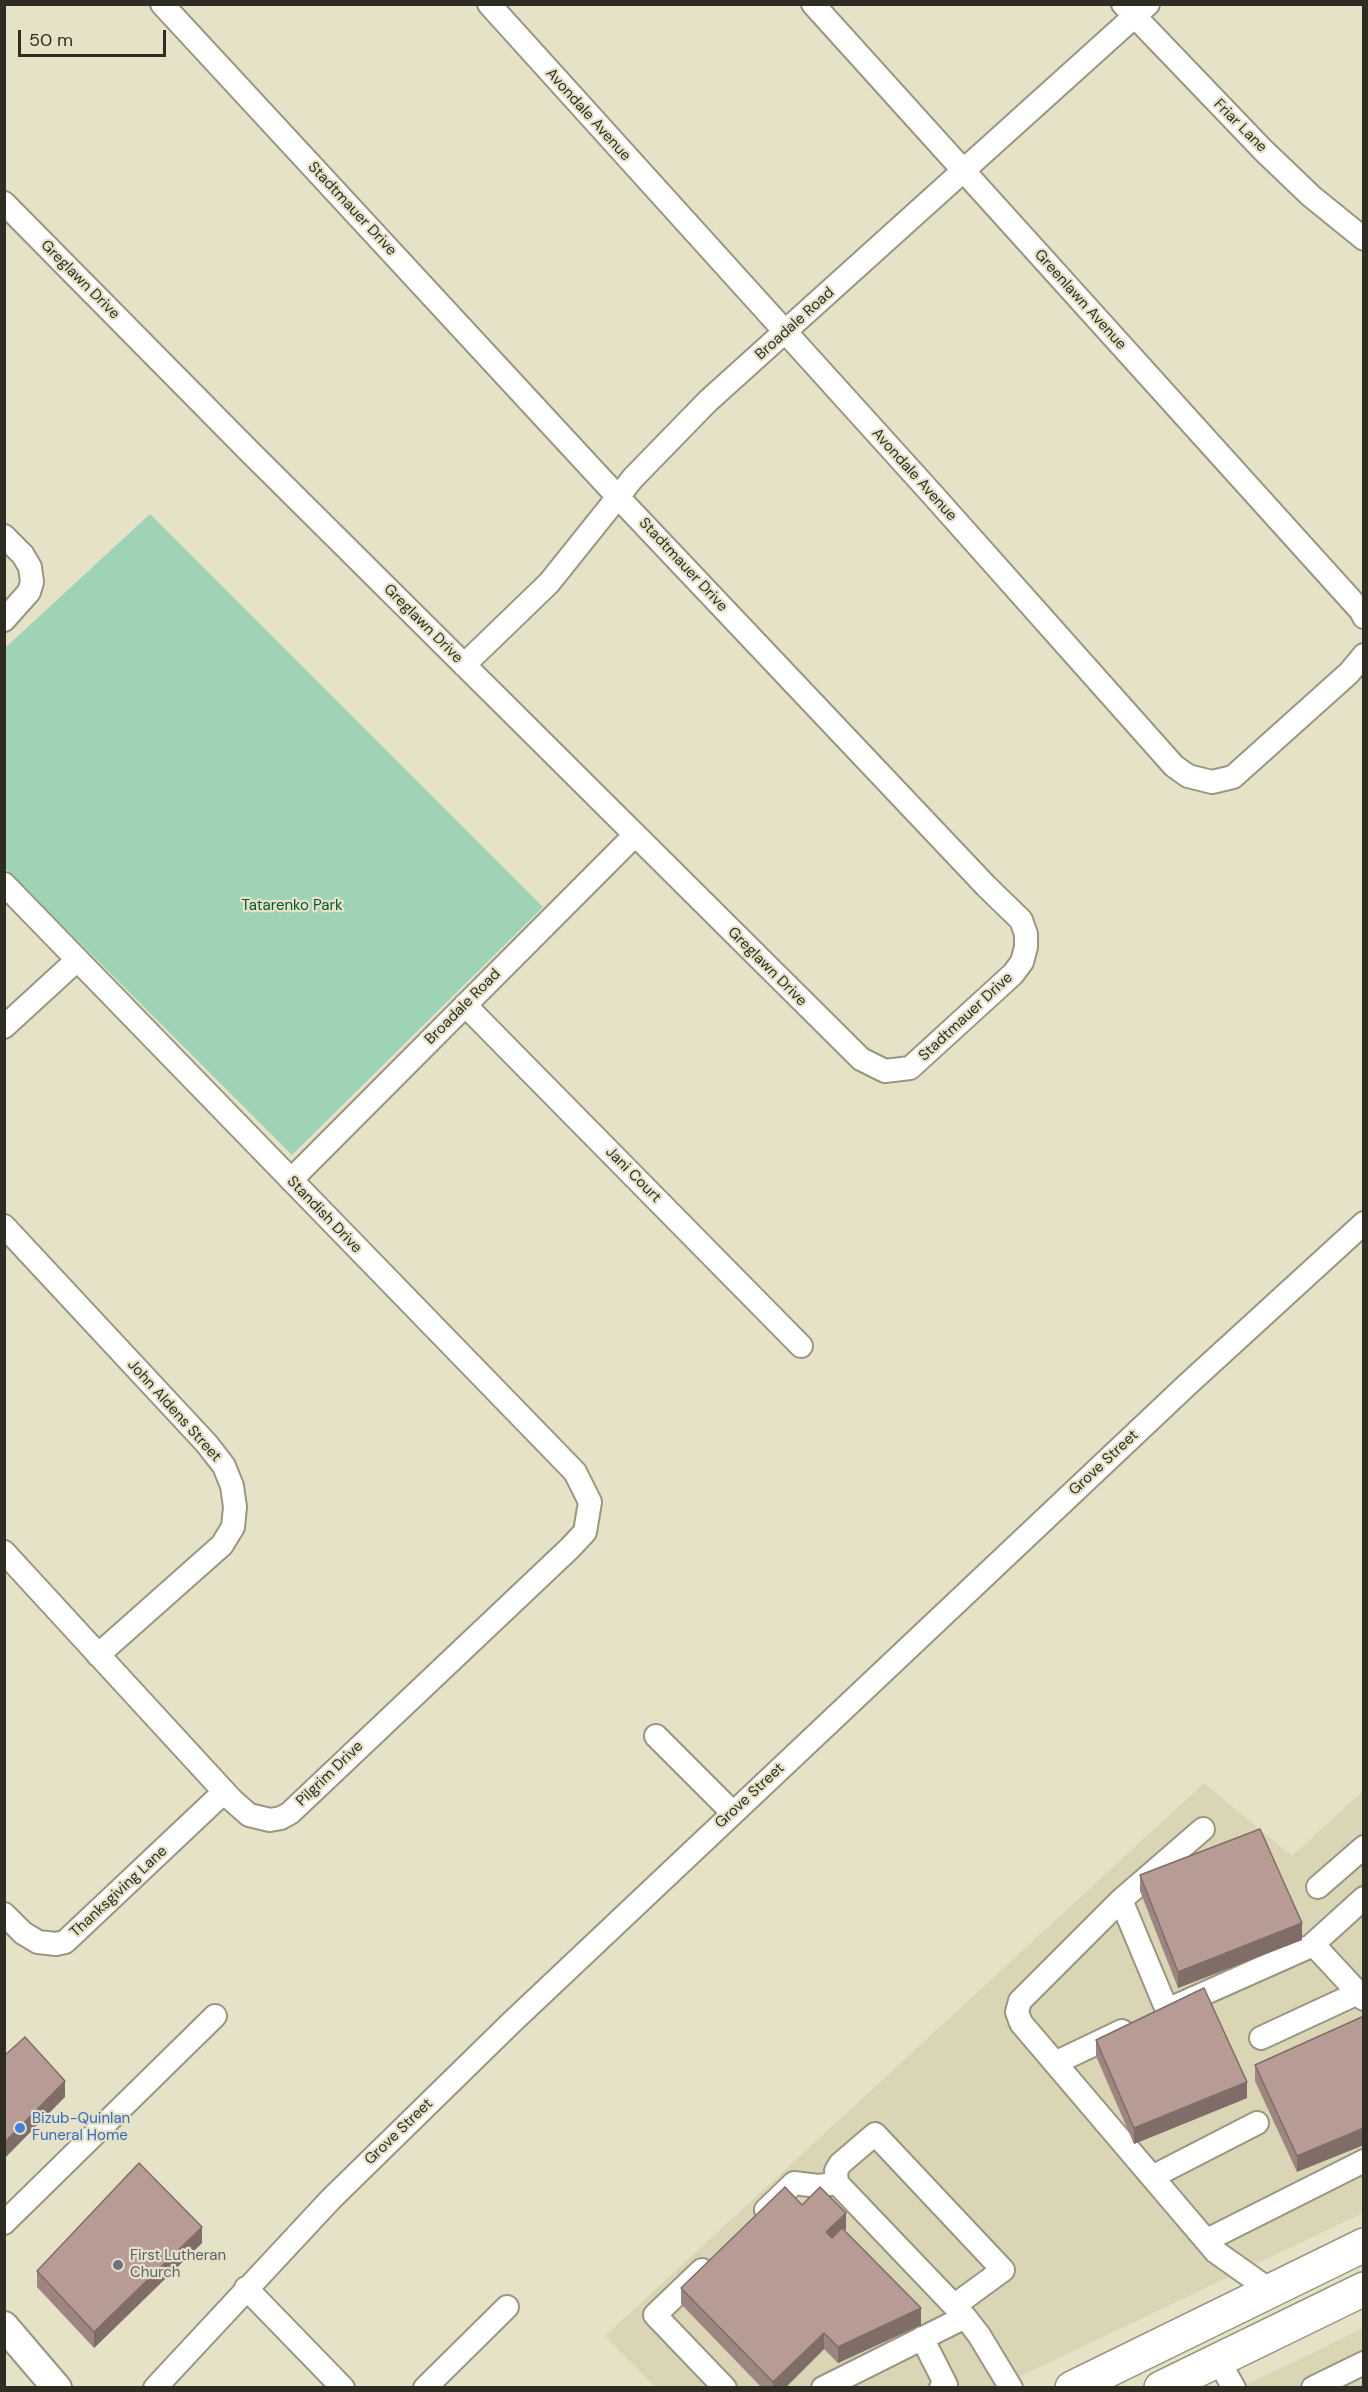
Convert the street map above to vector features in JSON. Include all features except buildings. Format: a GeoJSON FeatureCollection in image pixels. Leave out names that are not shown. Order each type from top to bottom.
{"type":"FeatureCollection","features":[{"type":"Feature","properties":{"kind":"highway"},"geometry":{"type":"LineString","coordinates":[[1072,2388],[1364,2245]]}},
{"type":"Feature","properties":{"kind":"highway"},"geometry":{"type":"LineString","coordinates":[[1161,2388],[1226,2374],[1364,2289]]}},
{"type":"Feature","properties":{"kind":"main road"},"geometry":{"type":"LineString","coordinates":[[4,2326],[57,2388]]}},
{"type":"Feature","properties":{"kind":"street","name":"Stadtmauer Drive"},"geometry":{"type":"LineString","coordinates":[[162,4],[618,496],[986,886],[1021,920],[1026,934],[1026,947],[1022,962],[1013,974],[920,1062],[910,1068],[885,1071],[861,1059],[843,1042]]}},
{"type":"Feature","properties":{"kind":"street","name":"Avondale Avenue"},"geometry":{"type":"LineString","coordinates":[[489,4],[1174,766],[1188,777],[1212,782],[1233,777],[1349,673],[1364,655]]}},
{"type":"Feature","properties":{"kind":"street","name":"Greenlawn Avenue"},"geometry":{"type":"LineString","coordinates":[[813,4],[1364,616]]}},
{"type":"Feature","properties":{"kind":"street","name":"Broadale Road"},"geometry":{"type":"LineString","coordinates":[[464,665],[549,583],[618,496],[708,401],[963,172],[1135,9]]}},
{"type":"Feature","properties":{"kind":"street","name":"Friar Lane"},"geometry":{"type":"LineString","coordinates":[[1135,9],[1263,150],[1311,196],[1364,239]]}},
{"type":"Feature","properties":{"kind":"street","name":"Greglawn Drive"},"geometry":{"type":"LineString","coordinates":[[4,203],[843,1042]]}},
{"type":"Feature","properties":{"kind":"street"},"geometry":{"type":"LineString","coordinates":[[4,536],[23,555],[30,567],[32,582],[30,592],[4,620]]}},
{"type":"Feature","properties":{"kind":"street","name":"Broadale Road"},"geometry":{"type":"LineString","coordinates":[[291,1180],[635,835]]}},
{"type":"Feature","properties":{"kind":"street","name":"Standish Drive"},"geometry":{"type":"LineString","coordinates":[[4,884],[575,1472],[587,1494],[589,1515],[585,1532],[559,1559]]}},
{"type":"Feature","properties":{"kind":"street"},"geometry":{"type":"LineString","coordinates":[[4,1027],[77,960]]}},
{"type":"Feature","properties":{"kind":"street","name":"Jani Court"},"geometry":{"type":"LineString","coordinates":[[465,1005],[801,1346]]}},
{"type":"Feature","properties":{"kind":"street","name":"John Aldens Street"},"geometry":{"type":"LineString","coordinates":[[4,1226],[207,1444],[224,1466],[232,1486],[235,1507],[233,1527],[222,1545],[98,1654]]}},
{"type":"Feature","properties":{"kind":"street","name":"Grove Street"},"geometry":{"type":"LineString","coordinates":[[155,2388],[331,2199],[512,2022],[733,1813],[1362,1229]]}},
{"type":"Feature","properties":{"kind":"street","name":"Pilgrim Drive"},"geometry":{"type":"LineString","coordinates":[[4,1552],[224,1792],[249,1815],[258,1819],[281,1818],[290,1813],[559,1559]]}},
{"type":"Feature","properties":{"kind":"street"},"geometry":{"type":"LineString","coordinates":[[656,1736],[733,1813]]}},
{"type":"Feature","properties":{"kind":"street","name":"Thanksgiving Lane"},"geometry":{"type":"LineString","coordinates":[[4,1914],[23,1933],[38,1942],[56,1944],[65,1942],[224,1792]]}},
{"type":"Feature","properties":{"kind":"street"},"geometry":{"type":"LineString","coordinates":[[1203,1829],[1121,1900],[1020,2001],[1017,2012],[1021,2023],[1216,2252],[1271,2291]]}},
{"type":"Feature","properties":{"kind":"street"},"geometry":{"type":"LineString","coordinates":[[1318,1887],[1364,1847]]}},
{"type":"Feature","properties":{"kind":"street"},"geometry":{"type":"LineString","coordinates":[[1055,2063],[1313,1944],[1364,1898]]}},
{"type":"Feature","properties":{"kind":"street"},"geometry":{"type":"LineString","coordinates":[[1121,1900],[1150,2018]]}},
{"type":"Feature","properties":{"kind":"street"},"geometry":{"type":"LineString","coordinates":[[1261,2038],[1361,1996],[1313,1944]]}},
{"type":"Feature","properties":{"kind":"street"},"geometry":{"type":"LineString","coordinates":[[4,2223],[215,2016]]}},
{"type":"Feature","properties":{"kind":"street"},"geometry":{"type":"LineString","coordinates":[[1152,2177],[1257,2123]]}},
{"type":"Feature","properties":{"kind":"street"},"geometry":{"type":"LineString","coordinates":[[823,2388],[922,2338],[960,2311],[1003,2270],[875,2133],[840,2164],[836,2171],[837,2183],[960,2311],[979,2334],[1011,2388]]}},
{"type":"Feature","properties":{"kind":"street"},"geometry":{"type":"LineString","coordinates":[[1207,2240],[1364,2161]]}},
{"type":"Feature","properties":{"kind":"street"},"geometry":{"type":"LineString","coordinates":[[751,2224],[794,2183],[818,2186],[837,2183]]}},
{"type":"Feature","properties":{"kind":"street"},"geometry":{"type":"LineString","coordinates":[[716,2257],[655,2315],[725,2388]]}},
{"type":"Feature","properties":{"kind":"street"},"geometry":{"type":"LineString","coordinates":[[246,2288],[336,2385]]}},
{"type":"Feature","properties":{"kind":"street"},"geometry":{"type":"LineString","coordinates":[[425,2388],[507,2307]]}},
{"type":"Feature","properties":{"kind":"street"},"geometry":{"type":"LineString","coordinates":[[922,2338],[946,2385],[941,2388]]}},
{"type":"Feature","properties":{"kind":"street"},"geometry":{"type":"LineString","coordinates":[[1313,2388],[1364,2363]]}},
{"type":"Feature","properties":{"kind":"shaded area"},"geometry":{"type":"Polygon","coordinates":[[[1204,1783],[1292,1856],[1363,1791],[1363,2213],[998,2387],[655,2387],[605,2336],[1204,1783]]]}},
{"type":"Feature","properties":{"kind":"shaded area"},"geometry":{"type":"Polygon","coordinates":[[[1363,2328],[1363,2387],[1239,2388],[1296,2361],[1363,2328]]]}},
{"type":"Feature","properties":{"kind":"green space","name":"Tatarenko Park"},"geometry":{"type":"Polygon","coordinates":[[[150,514],[543,907],[292,1155],[5,868],[5,648],[150,514]]]}},
{"type":"Feature","properties":{"kind":"place","name":"Bizub-Quinlan Funeral Home"},"geometry":{"type":"Point","coordinates":[20,2128]}},
{"type":"Feature","properties":{"kind":"place","name":"First Lutheran Church"},"geometry":{"type":"Point","coordinates":[118,2265]}}]}
